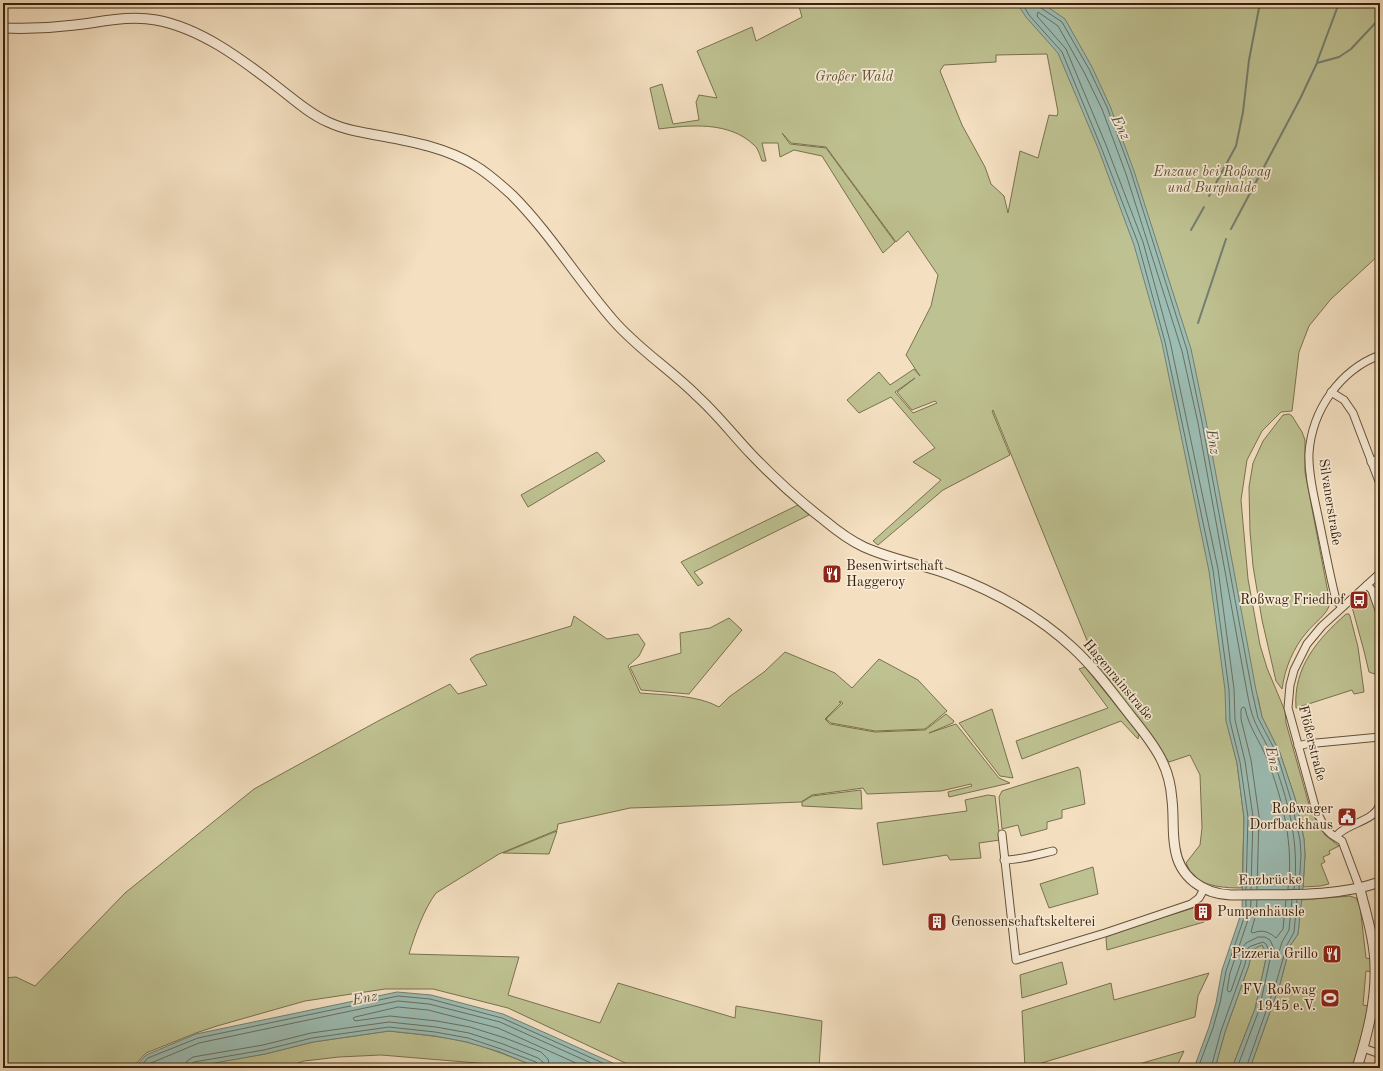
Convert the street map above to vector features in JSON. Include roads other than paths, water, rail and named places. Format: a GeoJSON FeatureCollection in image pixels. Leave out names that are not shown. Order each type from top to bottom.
{"type":"FeatureCollection","features":[{"type":"Feature","properties":{"kind":"street","name":"Hagenrainstraße"},"geometry":{"type":"LineString","coordinates":[[3,28],[60,27],[134,18],[167,22],[187,30],[224,49],[258,72],[308,111],[328,122],[351,130],[432,147],[453,154],[472,163],[497,182],[532,216],[593,297],[624,333],[639,348],[696,395],[761,464],[807,507],[839,532],[862,546],[951,575],[1003,598],[1036,619],[1074,648],[1092,668],[1147,737],[1162,761],[1171,789],[1176,854],[1180,865],[1189,878],[1204,889]]}},
{"type":"Feature","properties":{"kind":"street","name":"Silvanerstraße"},"geometry":{"type":"LineString","coordinates":[[1342,607],[1336,600],[1334,593],[1313,490],[1309,463],[1310,446],[1314,428],[1321,409],[1331,392],[1356,368],[1380,355]]}},
{"type":"Feature","properties":{"kind":"street"},"geometry":{"type":"LineString","coordinates":[[1331,392],[1344,400],[1351,410],[1380,484]]}},
{"type":"Feature","properties":{"kind":"street"},"geometry":{"type":"LineString","coordinates":[[1371,462],[1380,458]]}},
{"type":"Feature","properties":{"kind":"street","name":"Flößerstraße"},"geometry":{"type":"LineString","coordinates":[[1360,889],[1343,843],[1325,828],[1318,815],[1288,708],[1290,685],[1294,670],[1303,650],[1312,638],[1342,607],[1380,573]]}},
{"type":"Feature","properties":{"kind":"street"},"geometry":{"type":"LineString","coordinates":[[1367,584],[1372,590],[1380,613]]}},
{"type":"Feature","properties":{"kind":"street"},"geometry":{"type":"LineString","coordinates":[[1298,746],[1380,737]]}},
{"type":"Feature","properties":{"kind":"street"},"geometry":{"type":"LineString","coordinates":[[1336,837],[1341,831],[1354,826],[1377,812],[1380,807],[1380,802]]}},
{"type":"Feature","properties":{"kind":"street"},"geometry":{"type":"LineString","coordinates":[[1002,834],[1016,960],[1105,933],[1191,904],[1200,898],[1204,889]]}},
{"type":"Feature","properties":{"kind":"street"},"geometry":{"type":"LineString","coordinates":[[1004,860],[1031,857],[1054,851]]}},
{"type":"Feature","properties":{"kind":"street","name":"Enzbrücke"},"geometry":{"type":"LineString","coordinates":[[1204,889],[1218,894],[1231,895],[1335,892],[1360,889],[1380,882]]}},
{"type":"Feature","properties":{"kind":"street"},"geometry":{"type":"LineString","coordinates":[[1357,1068],[1371,1013],[1378,966],[1360,889]]}},
{"type":"Feature","properties":{"kind":"street"},"geometry":{"type":"LineString","coordinates":[[1363,1048],[1380,1054]]}},
{"type":"Feature","properties":{"kind":"water","name":"Enz"},"geometry":{"type":"Polygon","coordinates":[[[1017,3],[1042,3],[1065,19],[1092,67],[1110,106],[1134,171],[1191,349],[1262,717],[1280,753],[1295,798],[1304,839],[1305,855],[1303,887],[1298,934],[1290,946],[1280,984],[1250,1068],[1232,1068],[1255,1009],[1267,954],[1262,945],[1252,950],[1249,965],[1225,1032],[1215,1068],[1194,1068],[1209,1027],[1216,1003],[1222,970],[1242,911],[1244,818],[1237,763],[1226,721],[1225,690],[1209,571],[1162,343],[1134,245],[1098,148],[1058,53],[1026,17],[1017,3]]]}},
{"type":"Feature","properties":{"kind":"water","name":"Enz"},"geometry":{"type":"Polygon","coordinates":[[[397,992],[431,995],[503,1014],[624,1068],[539,1068],[500,1052],[467,1042],[435,1036],[389,1031],[313,1042],[265,1054],[187,1068],[134,1068],[146,1055],[196,1034],[397,992]]]}},
{"type":"Feature","properties":{"kind":"waterway"},"geometry":{"type":"LineString","coordinates":[[1209,196],[1236,146],[1243,112],[1249,60],[1260,3]]}},
{"type":"Feature","properties":{"kind":"waterway"},"geometry":{"type":"LineString","coordinates":[[1317,62],[1339,3]]}},
{"type":"Feature","properties":{"kind":"waterway"},"geometry":{"type":"LineString","coordinates":[[1231,229],[1300,99],[1317,63],[1339,57],[1351,49],[1380,18]]}},
{"type":"Feature","properties":{"kind":"waterway"},"geometry":{"type":"LineString","coordinates":[[1191,230],[1204,207]]}},
{"type":"Feature","properties":{"kind":"waterway"},"geometry":{"type":"LineString","coordinates":[[1198,323],[1226,239]]}},
{"type":"Feature","properties":{"kind":"place","name":"Besenwirtschaft Haggeroy"},"geometry":{"type":"Point","coordinates":[832,574]}},
{"type":"Feature","properties":{"kind":"place","name":"Roßwag Friedhof"},"geometry":{"type":"Point","coordinates":[1359,600]}},
{"type":"Feature","properties":{"kind":"place","name":"Roßwager Dorfbackhaus"},"geometry":{"type":"Point","coordinates":[1347,817]}},
{"type":"Feature","properties":{"kind":"place","name":"Pumpenhäusle"},"geometry":{"type":"Point","coordinates":[1203,912]}},
{"type":"Feature","properties":{"kind":"place","name":"Genossenschaftskelterei"},"geometry":{"type":"Point","coordinates":[937,922]}},
{"type":"Feature","properties":{"kind":"place","name":"Pizzeria Grillo"},"geometry":{"type":"Point","coordinates":[1332,954]}},
{"type":"Feature","properties":{"kind":"place","name":"FV Roßwag 1945 e.V."},"geometry":{"type":"Point","coordinates":[1330,998]}},
{"type":"Feature","properties":{"kind":"park label","name":"Großer Wald"},"geometry":{"type":"Point","coordinates":[854,77]}},
{"type":"Feature","properties":{"kind":"park label","name":"Enzaue bei Roßwag und Burghalde"},"geometry":{"type":"Point","coordinates":[1212,180]}}]}
